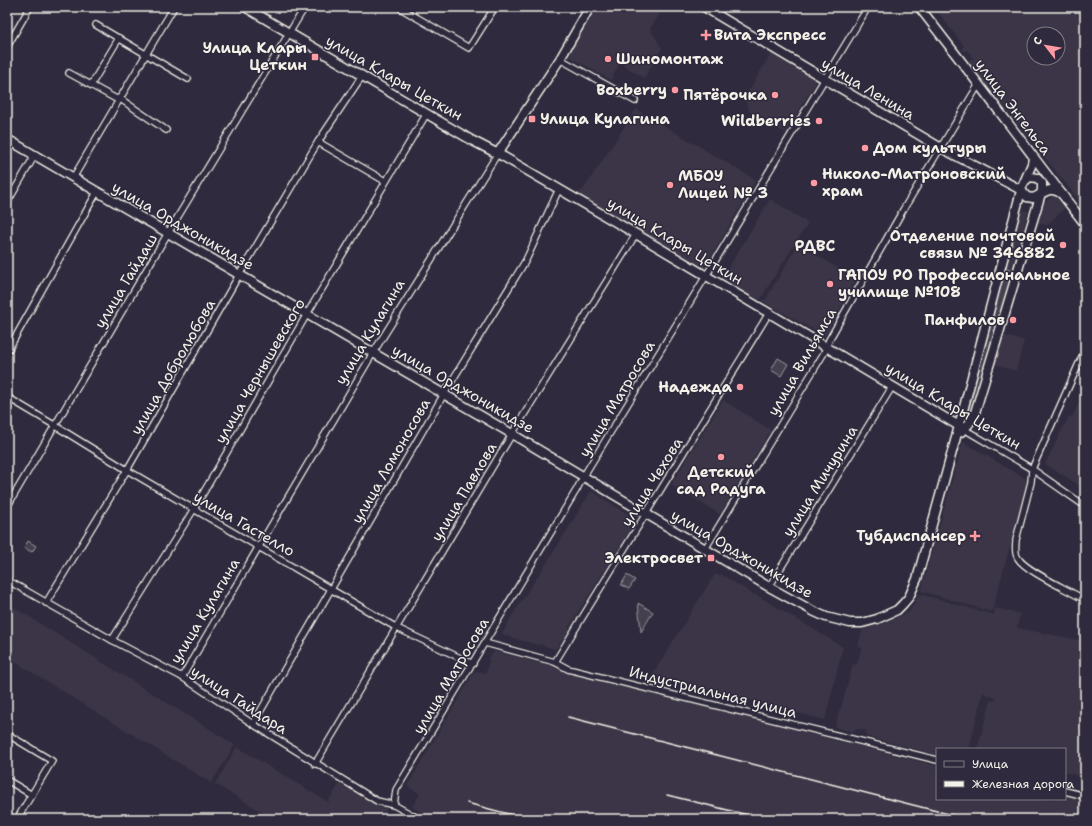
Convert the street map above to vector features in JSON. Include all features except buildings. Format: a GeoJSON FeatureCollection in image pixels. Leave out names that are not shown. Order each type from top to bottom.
{"type":"FeatureCollection","features":[{"type":"Feature","properties":{"kind":"street"},"geometry":{"type":"LineString","coordinates":[[7,47],[30,7]]}},
{"type":"Feature","properties":{"kind":"street"},"geometry":{"type":"LineString","coordinates":[[73,178],[174,7]]}},
{"type":"Feature","properties":{"kind":"street","name":"улица Клары Цеткин"},"geometry":{"type":"LineString","coordinates":[[245,7],[426,114],[473,141],[498,153],[636,234],[1032,469],[1085,506]]}},
{"type":"Feature","properties":{"kind":"street","name":"улица Гайдаш"},"geometry":{"type":"LineString","coordinates":[[7,507],[168,233],[305,7]]}},
{"type":"Feature","properties":{"kind":"street"},"geometry":{"type":"LineString","coordinates":[[403,7],[402,9],[469,48],[495,7]]}},
{"type":"Feature","properties":{"kind":"street","name":"улица Кулагина"},"geometry":{"type":"LineString","coordinates":[[182,677],[373,353],[498,153],[560,59],[590,7]]}},
{"type":"Feature","properties":{"kind":"street","name":"улица Ленина"},"geometry":{"type":"LineString","coordinates":[[704,7],[941,148],[1022,186]]}},
{"type":"Feature","properties":{"kind":"street","name":"улица Матросова"},"geometry":{"type":"LineString","coordinates":[[394,805],[396,790],[578,489],[583,477],[868,7]]}},
{"type":"Feature","properties":{"kind":"street","name":"улица Энгельса"},"geometry":{"type":"LineString","coordinates":[[919,7],[1085,224]]}},
{"type":"Feature","properties":{"kind":"street"},"geometry":{"type":"LineString","coordinates":[[96,25],[188,79]]}},
{"type":"Feature","properties":{"kind":"street"},"geometry":{"type":"LineString","coordinates":[[91,85],[119,38]]}},
{"type":"Feature","properties":{"kind":"street"},"geometry":{"type":"LineString","coordinates":[[560,59],[635,101]]}},
{"type":"Feature","properties":{"kind":"street"},"geometry":{"type":"LineString","coordinates":[[69,73],[119,99],[166,130]]}},
{"type":"Feature","properties":{"kind":"street","name":"улица Добролюбова"},"geometry":{"type":"LineString","coordinates":[[46,603],[127,470],[239,275],[318,142],[362,76]]}},
{"type":"Feature","properties":{"kind":"street","name":"улица Вильямса"},"geometry":{"type":"LineString","coordinates":[[705,549],[824,353],[829,340],[903,210],[979,84]]}},
{"type":"Feature","properties":{"kind":"street","name":"улица Чернышевского"},"geometry":{"type":"LineString","coordinates":[[112,640],[194,509],[385,181],[426,114]]}},
{"type":"Feature","properties":{"kind":"street","name":"улица Орджоникидзе"},"geometry":{"type":"LineString","coordinates":[[7,138],[512,434],[769,587],[826,617],[850,623],[867,622],[897,610],[909,597],[917,579],[955,441],[961,427]]}},
{"type":"Feature","properties":{"kind":"street"},"geometry":{"type":"LineString","coordinates":[[318,142],[385,181]]}},
{"type":"Feature","properties":{"kind":"street"},"geometry":{"type":"LineString","coordinates":[[7,203],[35,155]]}},
{"type":"Feature","properties":{"kind":"street"},"geometry":{"type":"LineString","coordinates":[[961,427],[1022,186],[1034,158]]}},
{"type":"Feature","properties":{"kind":"street"},"geometry":{"type":"LineString","coordinates":[[961,427],[968,425],[974,416],[1041,192],[1045,183],[1046,174]]}},
{"type":"Feature","properties":{"kind":"street"},"geometry":{"type":"LineString","coordinates":[[1030,177],[1037,178],[1042,183],[1041,192],[1037,197],[1030,198],[1024,194],[1022,186],[1030,177]]}},
{"type":"Feature","properties":{"kind":"street","name":"улица Ломоносова"},"geometry":{"type":"LineString","coordinates":[[253,724],[444,394],[526,260],[559,189]]}},
{"type":"Feature","properties":{"kind":"street"},"geometry":{"type":"LineString","coordinates":[[1041,192],[1051,190],[1062,194]]}},
{"type":"Feature","properties":{"kind":"street"},"geometry":{"type":"LineString","coordinates":[[7,352],[98,192]]}},
{"type":"Feature","properties":{"kind":"street","name":"улица Павлова"},"geometry":{"type":"LineString","coordinates":[[315,764],[512,434],[636,234]]}},
{"type":"Feature","properties":{"kind":"street","name":"улица Чехова"},"geometry":{"type":"LineString","coordinates":[[554,662],[769,313]]}},
{"type":"Feature","properties":{"kind":"street"},"geometry":{"type":"LineString","coordinates":[[1085,350],[1032,469],[1031,482],[1016,540],[1015,550],[1016,557],[1028,568],[1085,600]]}},
{"type":"Feature","properties":{"kind":"street","name":"улица Мичурина"},"geometry":{"type":"LineString","coordinates":[[769,587],[892,387]]}},
{"type":"Feature","properties":{"kind":"street","name":"улица Гастелло"},"geometry":{"type":"LineString","coordinates":[[7,397],[127,470],[397,628],[473,664]]}},
{"type":"Feature","properties":{"kind":"street","name":"улица Гайдара"},"geometry":{"type":"LineString","coordinates":[[7,580],[112,640],[182,677],[315,764],[377,801],[394,805]]}},
{"type":"Feature","properties":{"kind":"street","name":"Индустриальная улица"},"geometry":{"type":"LineString","coordinates":[[485,643],[554,662],[568,669],[936,760]]}},
{"type":"Feature","properties":{"kind":"street"},"geometry":{"type":"LineString","coordinates":[[7,734],[52,761],[17,819]]}},
{"type":"Feature","properties":{"kind":"street"},"geometry":{"type":"LineString","coordinates":[[7,780],[32,795]]}},
{"type":"Feature","properties":{"kind":"street"},"geometry":{"type":"LineString","coordinates":[[1066,791],[1085,796]]}},
{"type":"Feature","properties":{"kind":"street"},"geometry":{"type":"LineString","coordinates":[[394,805],[419,819]]}},
{"type":"Feature","properties":{"kind":"shaded area"},"geometry":{"type":"Polygon","coordinates":[[[595,7],[664,7],[650,29],[662,48],[644,78],[620,63],[611,80],[567,55],[595,7]]]}},
{"type":"Feature","properties":{"kind":"shaded area"},"geometry":{"type":"Polygon","coordinates":[[[934,7],[1085,7],[1085,208],[968,61],[973,58],[967,50],[964,51],[962,48],[964,46],[934,7]]]}},
{"type":"Feature","properties":{"kind":"shaded area"},"geometry":{"type":"Polygon","coordinates":[[[772,52],[818,79],[785,133],[750,112],[744,99],[772,52]]]}},
{"type":"Feature","properties":{"kind":"shaded area","name":"МБОУ Лицей № 3"},"geometry":{"type":"Polygon","coordinates":[[[636,109],[756,180],[704,269],[576,194],[583,190],[636,109]]]}},
{"type":"Feature","properties":{"kind":"shaded area"},"geometry":{"type":"Polygon","coordinates":[[[1054,195],[1065,208],[1047,225],[1033,223],[1038,208],[1054,195]]]}},
{"type":"Feature","properties":{"kind":"shaded area"},"geometry":{"type":"Polygon","coordinates":[[[770,199],[808,223],[759,301],[722,278],[770,199]]]}},
{"type":"Feature","properties":{"kind":"shaded area"},"geometry":{"type":"Polygon","coordinates":[[[1018,209],[1028,211],[1013,271],[1004,268],[1018,209]]]}},
{"type":"Feature","properties":{"kind":"shaded area"},"geometry":{"type":"Polygon","coordinates":[[[798,244],[856,279],[825,336],[762,301],[766,299],[798,244]]]}},
{"type":"Feature","properties":{"kind":"shaded area"},"geometry":{"type":"Polygon","coordinates":[[[1004,268],[1013,271],[972,417],[963,415],[1004,268]]]}},
{"type":"Feature","properties":{"kind":"shaded area"},"geometry":{"type":"Polygon","coordinates":[[[1002,335],[1024,341],[1016,371],[994,364],[1002,335]]]}},
{"type":"Feature","properties":{"kind":"shaded area"},"geometry":{"type":"Polygon","coordinates":[[[778,358],[788,364],[781,376],[771,370],[778,358]]]}},
{"type":"Feature","properties":{"kind":"shaded area"},"geometry":{"type":"Polygon","coordinates":[[[1085,389],[1085,489],[1045,464],[1069,416],[1072,417],[1085,389]]]}},
{"type":"Feature","properties":{"kind":"shaded area","name":"Детский сад Радуга"},"geometry":{"type":"Polygon","coordinates":[[[723,400],[771,430],[720,514],[671,485],[723,400]]]}},
{"type":"Feature","properties":{"kind":"shaded area","name":"Тубдиспансер"},"geometry":{"type":"Polygon","coordinates":[[[963,442],[1028,480],[992,612],[921,591],[963,442]]]}},
{"type":"Feature","properties":{"kind":"shaded area"},"geometry":{"type":"Polygon","coordinates":[[[591,491],[637,520],[568,628],[570,630],[555,649],[502,634],[511,617],[591,491]]]}},
{"type":"Feature","properties":{"kind":"shaded area"},"geometry":{"type":"Polygon","coordinates":[[[28,541],[36,546],[32,552],[24,548],[28,541]]]}},
{"type":"Feature","properties":{"kind":"shaded area"},"geometry":{"type":"Polygon","coordinates":[[[715,574],[720,576],[721,574],[843,647],[825,720],[652,675],[715,574]]]}},
{"type":"Feature","properties":{"kind":"shaded area"},"geometry":{"type":"Polygon","coordinates":[[[627,575],[635,580],[629,589],[621,585],[627,575]]]}},
{"type":"Feature","properties":{"kind":"shaded area"},"geometry":{"type":"Polygon","coordinates":[[[920,594],[994,615],[995,608],[1020,614],[1017,628],[1085,641],[1085,778],[1066,772],[1066,748],[977,748],[991,700],[995,701],[996,698],[983,692],[969,748],[936,748],[936,755],[866,736],[866,730],[857,729],[852,732],[835,727],[853,664],[856,665],[862,648],[858,646],[862,631],[869,624],[878,621],[882,624],[909,612],[920,594]]]}},
{"type":"Feature","properties":{"kind":"shaded area"},"geometry":{"type":"Polygon","coordinates":[[[7,603],[235,745],[211,783],[7,657],[7,603]]]}},
{"type":"Feature","properties":{"kind":"shaded area"},"geometry":{"type":"Polygon","coordinates":[[[638,603],[653,612],[641,632],[638,603]]]}},
{"type":"Feature","properties":{"kind":"shaded area"},"geometry":{"type":"Polygon","coordinates":[[[494,651],[936,766],[936,800],[1066,800],[1066,795],[1085,800],[1085,819],[432,819],[412,807],[420,794],[407,786],[475,671],[486,673],[489,660],[487,660],[494,651]]]}},
{"type":"Feature","properties":{"kind":"shaded area"},"geometry":{"type":"Polygon","coordinates":[[[237,747],[328,802],[341,781],[387,809],[381,819],[274,819],[215,784],[237,747]]]}},
{"type":"Feature","properties":{"kind":"railway"},"geometry":{"type":"LineString","coordinates":[[568,717],[968,819]]}},
{"type":"Feature","properties":{"kind":"railway"},"geometry":{"type":"LineString","coordinates":[[667,795],[764,819]]}},
{"type":"Feature","properties":{"kind":"railway"},"geometry":{"type":"LineString","coordinates":[[467,803],[527,819]]}},
{"type":"Feature","properties":{"kind":"place","name":"Вита Экспресс"},"geometry":{"type":"Point","coordinates":[706,35]}},
{"type":"Feature","properties":{"kind":"place","name":"Улица Клары Цеткин"},"geometry":{"type":"Point","coordinates":[315,57]}},
{"type":"Feature","properties":{"kind":"place","name":"Шиномонтаж"},"geometry":{"type":"Point","coordinates":[608,59]}},
{"type":"Feature","properties":{"kind":"place","name":"Boxberry"},"geometry":{"type":"Point","coordinates":[675,90]}},
{"type":"Feature","properties":{"kind":"place","name":"Пятёрочка"},"geometry":{"type":"Point","coordinates":[775,95]}},
{"type":"Feature","properties":{"kind":"place","name":"Улица Кулагина"},"geometry":{"type":"Point","coordinates":[532,119]}},
{"type":"Feature","properties":{"kind":"place","name":"Wildberries"},"geometry":{"type":"Point","coordinates":[819,121]}},
{"type":"Feature","properties":{"kind":"place","name":"Дом культуры"},"geometry":{"type":"Point","coordinates":[865,148]}},
{"type":"Feature","properties":{"kind":"place","name":"Николо-Матроновский храм"},"geometry":{"type":"Point","coordinates":[814,183]}},
{"type":"Feature","properties":{"kind":"place","name":"МБОУ Лицей № 3"},"geometry":{"type":"Point","coordinates":[670,185]}},
{"type":"Feature","properties":{"kind":"place","name":"Отделение почтовой связи № 346882"},"geometry":{"type":"Point","coordinates":[1063,245]}},
{"type":"Feature","properties":{"kind":"place","name":"ГАПОУ РО Профессиональное училище №108"},"geometry":{"type":"Point","coordinates":[830,284]}},
{"type":"Feature","properties":{"kind":"place","name":"Панфилов"},"geometry":{"type":"Point","coordinates":[1013,320]}},
{"type":"Feature","properties":{"kind":"place","name":"Надежда"},"geometry":{"type":"Point","coordinates":[740,387]}},
{"type":"Feature","properties":{"kind":"place","name":"Детский сад Радуга"},"geometry":{"type":"Point","coordinates":[721,457]}},
{"type":"Feature","properties":{"kind":"place","name":"Тубдиспансер"},"geometry":{"type":"Point","coordinates":[975,536]}},
{"type":"Feature","properties":{"kind":"place","name":"Электросвет"},"geometry":{"type":"Point","coordinates":[711,558]}},
{"type":"Feature","properties":{"kind":"district","name":"РДВС"},"geometry":{"type":"Point","coordinates":[815,245]}}]}
